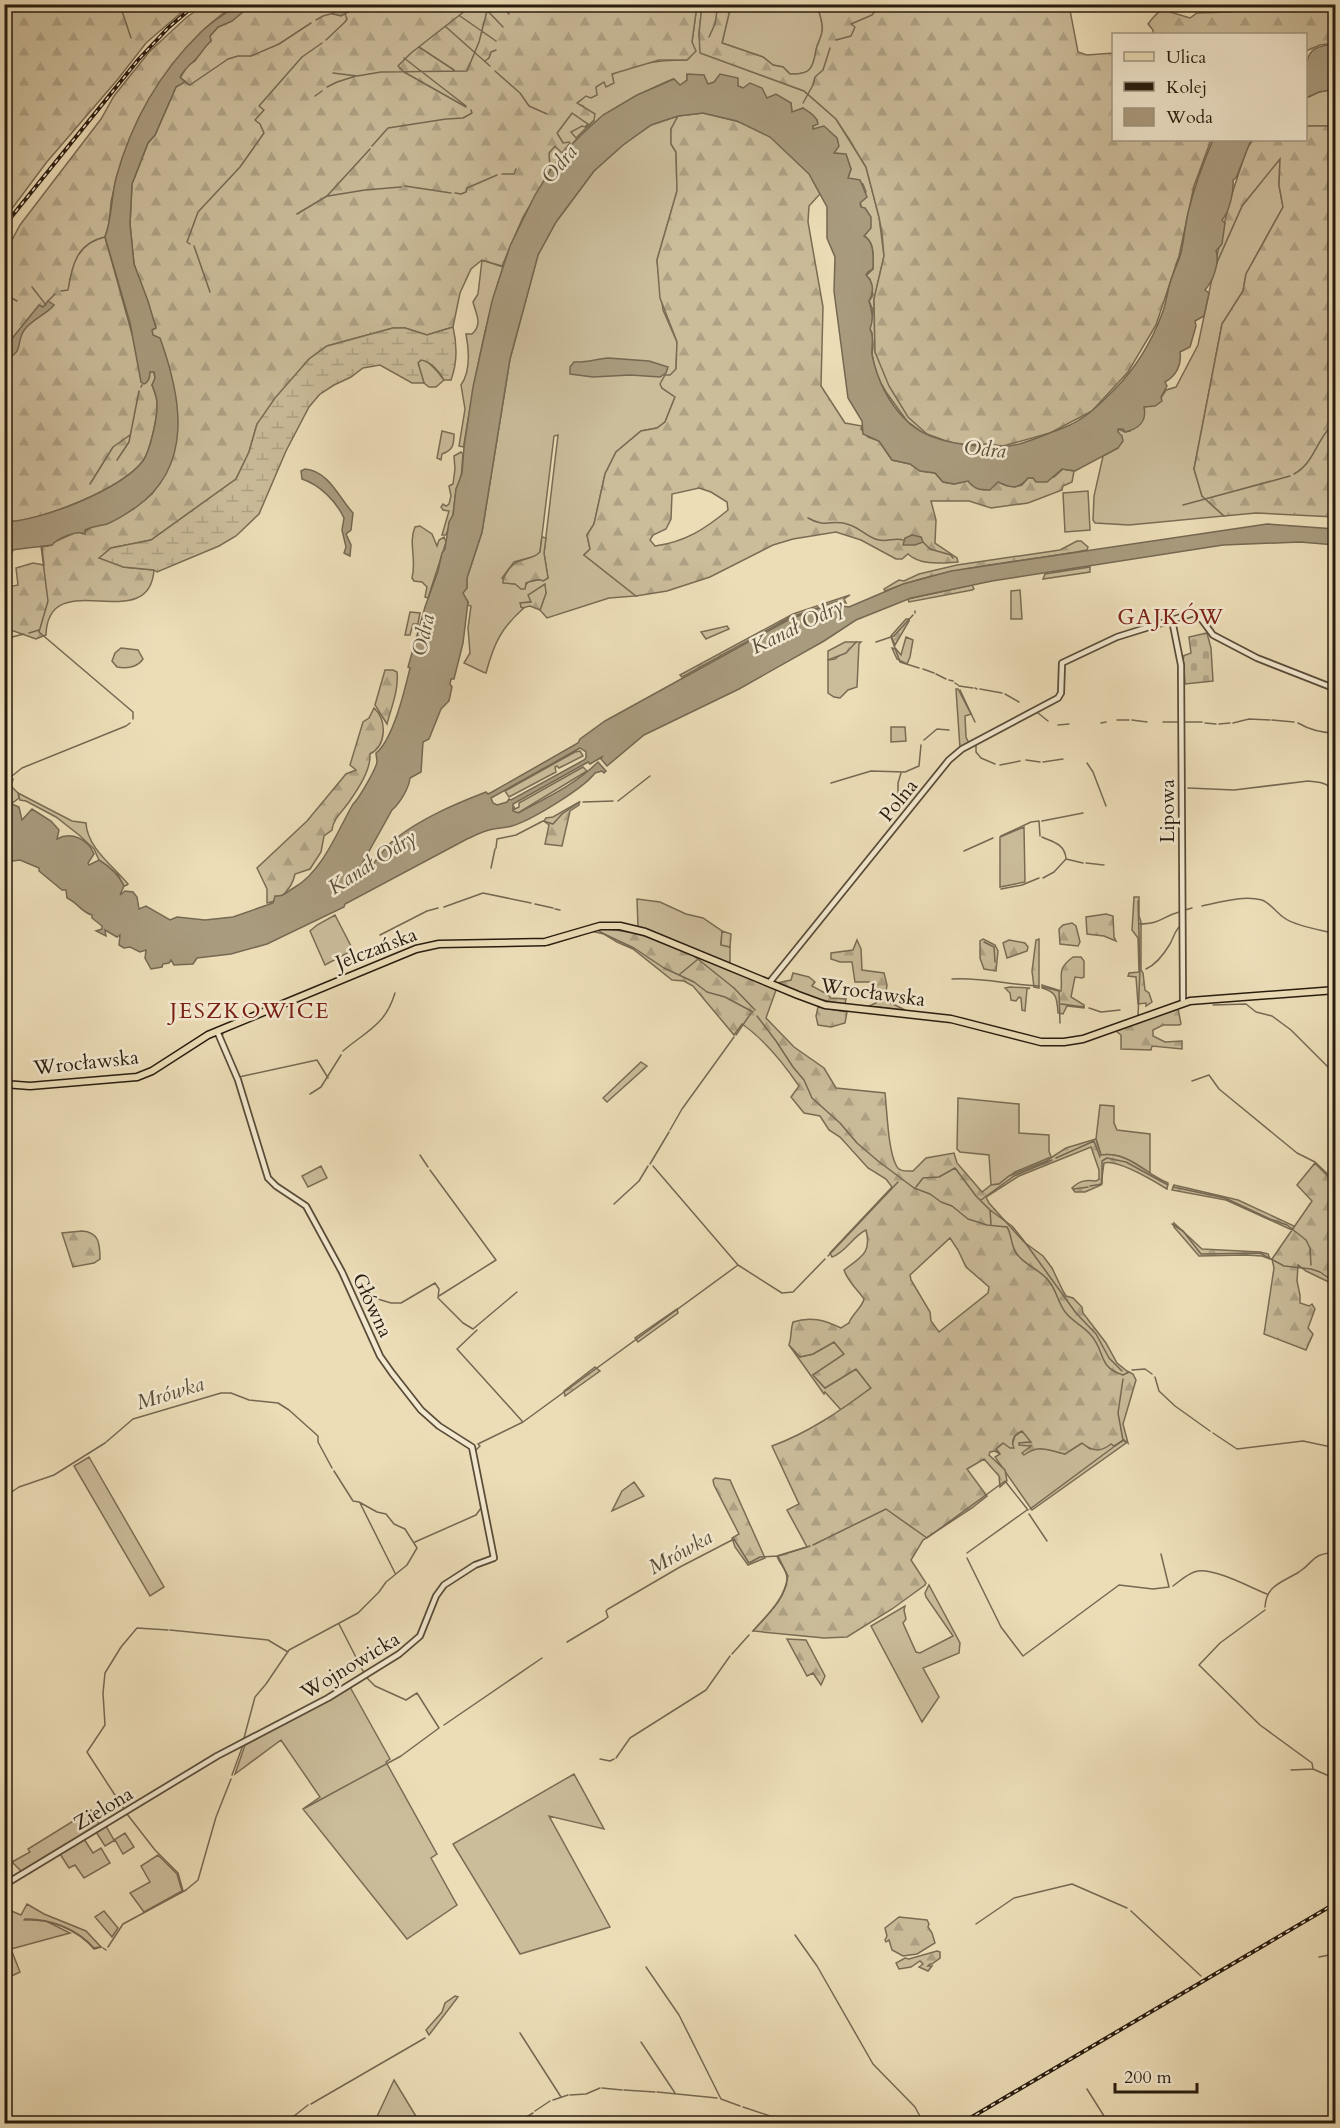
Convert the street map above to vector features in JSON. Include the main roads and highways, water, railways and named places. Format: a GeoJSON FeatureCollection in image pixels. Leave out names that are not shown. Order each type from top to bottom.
{"type":"FeatureCollection","features":[{"type":"Feature","properties":{"kind":"main road","name":"Jelczańska"},"geometry":{"type":"LineString","coordinates":[[168,1061],[193,1043],[217,1031],[428,945],[545,942],[600,926],[612,926]]}},
{"type":"Feature","properties":{"kind":"main road","name":"Wrocławska"},"geometry":{"type":"LineString","coordinates":[[612,926],[645,932],[825,1005],[951,1019],[1041,1042],[1073,1041],[1183,1003],[1205,999],[1335,990]]}},
{"type":"Feature","properties":{"kind":"main road","name":"Wrocławska"},"geometry":{"type":"LineString","coordinates":[[4,1084],[30,1086],[126,1079],[152,1071],[168,1061]]}},
{"type":"Feature","properties":{"kind":"water"},"geometry":{"type":"Polygon","coordinates":[[[343,4],[361,5],[341,16],[333,14],[343,4]]]}},
{"type":"Feature","properties":{"kind":"water"},"geometry":{"type":"Polygon","coordinates":[[[237,5],[247,5],[243,12],[232,21],[218,27],[210,36],[211,41],[180,77],[185,82],[176,87],[155,135],[148,143],[132,184],[130,224],[134,264],[156,328],[152,330],[153,335],[160,338],[167,360],[177,406],[178,429],[175,451],[167,472],[154,491],[135,508],[118,518],[107,524],[85,530],[85,534],[67,535],[52,545],[13,550],[9,560],[5,561],[5,522],[39,516],[99,493],[132,472],[146,456],[156,416],[157,401],[152,385],[155,378],[154,372],[150,372],[147,382],[144,384],[141,382],[130,323],[105,237],[114,185],[130,138],[160,81],[201,32],[237,5]]]}},
{"type":"Feature","properties":{"kind":"water"},"geometry":{"type":"Polygon","coordinates":[[[1332,44],[1335,46],[1335,89],[1307,98],[1307,62],[1310,53],[1316,48],[1332,44]]]}},
{"type":"Feature","properties":{"kind":"water"},"geometry":{"type":"Polygon","coordinates":[[[687,74],[704,75],[708,84],[714,82],[720,74],[738,78],[738,86],[743,88],[750,83],[762,88],[767,98],[776,94],[791,103],[792,112],[803,108],[817,121],[818,124],[813,126],[813,129],[824,126],[837,138],[839,146],[834,153],[846,154],[851,169],[848,178],[860,180],[867,197],[860,203],[861,207],[865,208],[871,217],[871,228],[864,236],[872,246],[873,269],[866,275],[871,281],[872,288],[869,301],[872,315],[870,329],[872,355],[880,381],[893,405],[913,426],[933,437],[967,445],[1009,446],[1027,442],[1071,425],[1096,407],[1122,382],[1148,345],[1158,325],[1181,253],[1193,194],[1213,141],[1251,141],[1236,178],[1233,180],[1231,200],[1222,220],[1225,223],[1222,244],[1216,251],[1215,272],[1205,290],[1209,293],[1204,316],[1195,321],[1196,326],[1190,347],[1180,352],[1179,366],[1165,382],[1167,386],[1161,397],[1162,401],[1155,406],[1144,407],[1143,420],[1134,429],[1125,432],[1123,429],[1118,429],[1123,441],[1118,448],[1075,471],[1062,469],[1047,482],[1036,482],[1033,478],[1028,478],[1015,487],[998,482],[990,490],[972,486],[968,481],[954,484],[943,482],[935,473],[920,471],[910,464],[892,460],[879,441],[863,434],[862,421],[848,398],[834,291],[835,257],[827,238],[827,207],[809,174],[770,137],[737,121],[703,113],[678,116],[651,125],[623,145],[594,171],[556,222],[538,255],[510,359],[482,532],[467,578],[467,588],[463,593],[468,602],[463,643],[454,679],[451,679],[449,701],[441,709],[429,739],[423,742],[421,772],[410,778],[404,795],[392,810],[353,880],[371,867],[389,844],[416,824],[462,801],[492,792],[578,743],[580,739],[605,721],[790,619],[817,609],[833,605],[849,607],[903,584],[951,571],[1267,524],[1335,529],[1335,545],[1300,542],[1223,545],[992,581],[911,598],[856,620],[824,641],[739,689],[644,735],[607,766],[601,759],[602,757],[590,764],[588,762],[513,804],[513,811],[518,813],[570,784],[598,762],[606,771],[595,773],[569,795],[521,823],[486,831],[467,839],[345,904],[344,907],[267,944],[231,954],[197,958],[193,964],[174,965],[171,960],[162,967],[151,969],[145,958],[146,950],[140,952],[130,947],[124,948],[119,945],[120,935],[117,937],[105,930],[106,936],[96,931],[102,929],[102,926],[92,918],[92,915],[67,898],[66,890],[62,890],[39,871],[39,868],[20,860],[13,861],[7,856],[4,850],[5,801],[19,807],[22,820],[32,809],[51,821],[59,830],[57,839],[73,836],[88,844],[94,854],[89,865],[99,860],[113,871],[124,886],[120,895],[125,891],[133,892],[137,897],[139,909],[146,906],[170,920],[177,917],[205,920],[233,917],[273,903],[275,896],[281,896],[305,880],[328,850],[370,777],[377,762],[376,753],[388,737],[402,701],[410,668],[408,667],[445,549],[456,489],[462,473],[473,387],[492,301],[510,246],[535,195],[550,171],[582,134],[603,115],[637,95],[674,79],[680,85],[687,80],[687,74]],[[580,748],[491,798],[493,803],[497,805],[507,802],[586,758],[586,752],[580,748]]]}},
{"type":"Feature","properties":{"kind":"water"},"geometry":{"type":"Polygon","coordinates":[[[48,301],[54,305],[28,325],[15,353],[5,358],[6,346],[39,305],[43,307],[48,301]]]}},
{"type":"Feature","properties":{"kind":"water"},"geometry":{"type":"Polygon","coordinates":[[[608,358],[649,361],[668,367],[666,373],[660,377],[630,375],[593,377],[570,374],[570,367],[574,362],[608,358]]]}},
{"type":"Feature","properties":{"kind":"water"},"geometry":{"type":"Polygon","coordinates":[[[305,469],[327,480],[353,513],[351,530],[346,534],[351,545],[350,556],[344,553],[346,547],[342,530],[344,518],[327,494],[302,479],[301,471],[305,469]]]}},
{"type":"Feature","properties":{"kind":"water"},"geometry":{"type":"Polygon","coordinates":[[[912,535],[921,537],[923,542],[903,545],[905,538],[912,535]]]}},
{"type":"Feature","properties":{"kind":"waterway"},"geometry":{"type":"LineString","coordinates":[[125,4],[122,11],[131,38]]}},
{"type":"Feature","properties":{"kind":"waterway"},"geometry":{"type":"LineString","coordinates":[[466,107],[404,72],[398,66],[411,53],[470,7],[470,4]]}},
{"type":"Feature","properties":{"kind":"waterway"},"geometry":{"type":"LineString","coordinates":[[481,4],[503,27]]}},
{"type":"Feature","properties":{"kind":"waterway"},"geometry":{"type":"LineString","coordinates":[[483,4],[509,14]]}},
{"type":"Feature","properties":{"kind":"waterway"},"geometry":{"type":"LineString","coordinates":[[709,37],[715,24],[718,4]]}},
{"type":"Feature","properties":{"kind":"waterway"},"geometry":{"type":"LineString","coordinates":[[836,40],[851,36],[855,27],[851,24],[872,15],[881,4]]}},
{"type":"Feature","properties":{"kind":"waterway"},"geometry":{"type":"LineString","coordinates":[[333,73],[357,76],[381,72],[467,71],[479,42],[487,11]]}},
{"type":"Feature","properties":{"kind":"waterway"},"geometry":{"type":"LineString","coordinates":[[316,20],[334,13]]}},
{"type":"Feature","properties":{"kind":"waterway"},"geometry":{"type":"LineString","coordinates":[[326,40],[345,22],[347,19],[345,14]]}},
{"type":"Feature","properties":{"kind":"waterway"},"geometry":{"type":"LineString","coordinates":[[460,16],[496,41]]}},
{"type":"Feature","properties":{"kind":"waterway"},"geometry":{"type":"LineString","coordinates":[[185,82],[190,85],[228,59],[251,56],[279,44],[311,23]]}},
{"type":"Feature","properties":{"kind":"waterway"},"geometry":{"type":"LineString","coordinates":[[446,27],[490,66]]}},
{"type":"Feature","properties":{"kind":"waterway"},"geometry":{"type":"LineString","coordinates":[[190,244],[187,242],[198,212],[240,167],[264,133],[260,124],[255,120],[264,110],[259,106],[302,57],[322,43]]}},
{"type":"Feature","properties":{"kind":"waterway"},"geometry":{"type":"LineString","coordinates":[[419,47],[454,70]]}},
{"type":"Feature","properties":{"kind":"waterway"},"geometry":{"type":"LineString","coordinates":[[803,103],[815,77],[823,70],[830,48]]}},
{"type":"Feature","properties":{"kind":"waterway"},"geometry":{"type":"LineString","coordinates":[[485,61],[491,52],[496,50]]}},
{"type":"Feature","properties":{"kind":"waterway"},"geometry":{"type":"LineString","coordinates":[[404,58],[466,106]]}},
{"type":"Feature","properties":{"kind":"waterway"},"geometry":{"type":"LineString","coordinates":[[495,71],[520,93],[529,106],[547,114]]}},
{"type":"Feature","properties":{"kind":"waterway"},"geometry":{"type":"LineString","coordinates":[[327,87],[356,76]]}},
{"type":"Feature","properties":{"kind":"waterway"},"geometry":{"type":"LineString","coordinates":[[315,96],[322,91]]}},
{"type":"Feature","properties":{"kind":"waterway"},"geometry":{"type":"LineString","coordinates":[[447,119],[463,118],[472,113],[471,110]]}},
{"type":"Feature","properties":{"kind":"waterway"},"geometry":{"type":"LineString","coordinates":[[372,146],[388,128],[446,119]]}},
{"type":"Feature","properties":{"kind":"waterway"},"geometry":{"type":"LineString","coordinates":[[297,214],[327,196],[370,149]]}},
{"type":"Feature","properties":{"kind":"waterway"},"geometry":{"type":"LineString","coordinates":[[502,174],[514,174],[516,169]]}},
{"type":"Feature","properties":{"kind":"waterway"},"geometry":{"type":"LineString","coordinates":[[455,193],[466,192],[467,188],[497,175]]}},
{"type":"Feature","properties":{"kind":"waterway"},"geometry":{"type":"LineString","coordinates":[[405,186],[451,193]]}},
{"type":"Feature","properties":{"kind":"waterway"},"geometry":{"type":"LineString","coordinates":[[328,196],[401,187]]}},
{"type":"Feature","properties":{"kind":"waterway"},"geometry":{"type":"LineString","coordinates":[[61,291],[68,290],[74,264],[82,250],[88,244],[105,237]]}},
{"type":"Feature","properties":{"kind":"waterway"},"geometry":{"type":"LineString","coordinates":[[194,246],[210,292]]}},
{"type":"Feature","properties":{"kind":"waterway"},"geometry":{"type":"LineString","coordinates":[[32,287],[46,305]]}},
{"type":"Feature","properties":{"kind":"waterway"},"geometry":{"type":"LineString","coordinates":[[4,294],[17,301]]}},
{"type":"Feature","properties":{"kind":"waterway"},"geometry":{"type":"LineString","coordinates":[[48,301],[55,294]]}},
{"type":"Feature","properties":{"kind":"waterway"},"geometry":{"type":"LineString","coordinates":[[117,460],[129,442],[139,391]]}},
{"type":"Feature","properties":{"kind":"waterway"},"geometry":{"type":"LineString","coordinates":[[1294,474],[1309,460],[1336,419]]}},
{"type":"Feature","properties":{"kind":"waterway"},"geometry":{"type":"LineString","coordinates":[[90,484],[113,447],[130,435]]}},
{"type":"Feature","properties":{"kind":"waterway"},"geometry":{"type":"LineString","coordinates":[[1183,505],[1290,476]]}},
{"type":"Feature","properties":{"kind":"waterway"},"geometry":{"type":"LineString","coordinates":[[808,518],[820,523],[844,523],[875,539],[903,540]]}},
{"type":"Feature","properties":{"kind":"waterway"},"geometry":{"type":"LineString","coordinates":[[923,542],[930,549],[951,555],[953,558]]}},
{"type":"Feature","properties":{"kind":"waterway"},"geometry":{"type":"LineString","coordinates":[[41,546],[48,601],[39,632],[133,712],[133,719]]}},
{"type":"Feature","properties":{"kind":"waterway"},"geometry":{"type":"LineString","coordinates":[[876,642],[894,636],[913,615]]}},
{"type":"Feature","properties":{"kind":"waterway"},"geometry":{"type":"LineString","coordinates":[[29,633],[39,630]]}},
{"type":"Feature","properties":{"kind":"waterway"},"geometry":{"type":"LineString","coordinates":[[4,639],[24,634]]}},
{"type":"Feature","properties":{"kind":"waterway"},"geometry":{"type":"LineString","coordinates":[[891,637],[900,662],[919,668]]}},
{"type":"Feature","properties":{"kind":"waterway"},"geometry":{"type":"LineString","coordinates":[[923,669],[934,673]]}},
{"type":"Feature","properties":{"kind":"waterway"},"geometry":{"type":"LineString","coordinates":[[936,674],[946,679]]}},
{"type":"Feature","properties":{"kind":"waterway"},"geometry":{"type":"LineString","coordinates":[[949,680],[953,681]]}},
{"type":"Feature","properties":{"kind":"waterway"},"geometry":{"type":"LineString","coordinates":[[959,686],[973,688]]}},
{"type":"Feature","properties":{"kind":"waterway"},"geometry":{"type":"LineString","coordinates":[[980,689],[1002,693]]}},
{"type":"Feature","properties":{"kind":"waterway"},"geometry":{"type":"LineString","coordinates":[[960,690],[975,722]]}},
{"type":"Feature","properties":{"kind":"waterway"},"geometry":{"type":"LineString","coordinates":[[1005,694],[1019,702]]}},
{"type":"Feature","properties":{"kind":"waterway"},"geometry":{"type":"LineString","coordinates":[[1038,713],[1048,721]]}},
{"type":"Feature","properties":{"kind":"waterway"},"geometry":{"type":"LineString","coordinates":[[1233,723],[1249,719],[1270,720]]}},
{"type":"Feature","properties":{"kind":"waterway"},"geometry":{"type":"LineString","coordinates":[[1117,720],[1129,720]]}},
{"type":"Feature","properties":{"kind":"waterway"},"geometry":{"type":"LineString","coordinates":[[1132,720],[1147,722]]}},
{"type":"Feature","properties":{"kind":"waterway"},"geometry":{"type":"LineString","coordinates":[[1272,720],[1294,722]]}},
{"type":"Feature","properties":{"kind":"waterway"},"geometry":{"type":"LineString","coordinates":[[1101,723],[1106,722]]}},
{"type":"Feature","properties":{"kind":"waterway"},"geometry":{"type":"LineString","coordinates":[[1163,722],[1179,722]]}},
{"type":"Feature","properties":{"kind":"waterway"},"geometry":{"type":"LineString","coordinates":[[1184,722],[1202,722]]}},
{"type":"Feature","properties":{"kind":"waterway"},"geometry":{"type":"LineString","coordinates":[[4,789],[12,776],[22,768],[130,723]]}},
{"type":"Feature","properties":{"kind":"waterway"},"geometry":{"type":"LineString","coordinates":[[1205,723],[1216,724]]}},
{"type":"Feature","properties":{"kind":"waterway"},"geometry":{"type":"LineString","coordinates":[[1219,724],[1230,723]]}},
{"type":"Feature","properties":{"kind":"waterway"},"geometry":{"type":"LineString","coordinates":[[1298,723],[1316,731],[1336,733]]}},
{"type":"Feature","properties":{"kind":"waterway"},"geometry":{"type":"LineString","coordinates":[[1058,725],[1069,724]]}},
{"type":"Feature","properties":{"kind":"waterway"},"geometry":{"type":"LineString","coordinates":[[924,740],[937,729],[949,730]]}},
{"type":"Feature","properties":{"kind":"waterway"},"geometry":{"type":"LineString","coordinates":[[831,783],[871,771],[905,772],[919,766],[921,745]]}},
{"type":"Feature","properties":{"kind":"waterway"},"geometry":{"type":"LineString","coordinates":[[976,745],[976,752],[981,758],[995,764]]}},
{"type":"Feature","properties":{"kind":"waterway"},"geometry":{"type":"LineString","coordinates":[[1043,762],[1063,759]]}},
{"type":"Feature","properties":{"kind":"waterway"},"geometry":{"type":"LineString","coordinates":[[1026,760],[1040,762]]}},
{"type":"Feature","properties":{"kind":"waterway"},"geometry":{"type":"LineString","coordinates":[[1000,765],[1020,761]]}},
{"type":"Feature","properties":{"kind":"waterway"},"geometry":{"type":"LineString","coordinates":[[1087,763],[1093,772],[1106,806]]}},
{"type":"Feature","properties":{"kind":"waterway"},"geometry":{"type":"LineString","coordinates":[[898,807],[898,783],[901,773]]}},
{"type":"Feature","properties":{"kind":"waterway"},"geometry":{"type":"LineString","coordinates":[[618,801],[650,776]]}},
{"type":"Feature","properties":{"kind":"waterway"},"geometry":{"type":"LineString","coordinates":[[1188,788],[1234,790],[1308,781],[1317,782],[1330,788],[1336,809]]}},
{"type":"Feature","properties":{"kind":"waterway"},"geometry":{"type":"LineString","coordinates":[[583,802],[613,801]]}},
{"type":"Feature","properties":{"kind":"waterway"},"geometry":{"type":"LineString","coordinates":[[496,848],[497,839],[516,835],[543,821],[553,824],[562,814],[580,802]]}},
{"type":"Feature","properties":{"kind":"waterway"},"geometry":{"type":"LineString","coordinates":[[1042,821],[1083,813]]}},
{"type":"Feature","properties":{"kind":"waterway"},"geometry":{"type":"LineString","coordinates":[[1001,836],[1031,822],[1039,821],[1040,836]]}},
{"type":"Feature","properties":{"kind":"waterway"},"geometry":{"type":"LineString","coordinates":[[1042,837],[1060,846],[1066,858]]}},
{"type":"Feature","properties":{"kind":"waterway"},"geometry":{"type":"LineString","coordinates":[[964,851],[993,838]]}},
{"type":"Feature","properties":{"kind":"waterway"},"geometry":{"type":"LineString","coordinates":[[491,868],[495,849]]}},
{"type":"Feature","properties":{"kind":"waterway"},"geometry":{"type":"LineString","coordinates":[[1043,878],[1054,872],[1066,859],[1083,863]]}},
{"type":"Feature","properties":{"kind":"waterway"},"geometry":{"type":"LineString","coordinates":[[1086,863],[1104,865]]}},
{"type":"Feature","properties":{"kind":"waterway"},"geometry":{"type":"LineString","coordinates":[[1001,889],[1022,885],[1039,878]]}},
{"type":"Feature","properties":{"kind":"waterway"},"geometry":{"type":"LineString","coordinates":[[444,907],[483,893],[531,903]]}},
{"type":"Feature","properties":{"kind":"waterway"},"geometry":{"type":"LineString","coordinates":[[1202,906],[1240,899],[1262,900],[1288,920],[1336,934]]}},
{"type":"Feature","properties":{"kind":"waterway"},"geometry":{"type":"LineString","coordinates":[[1138,901],[1140,970],[1138,1016]]}},
{"type":"Feature","properties":{"kind":"waterway"},"geometry":{"type":"LineString","coordinates":[[535,904],[553,908]]}},
{"type":"Feature","properties":{"kind":"waterway"},"geometry":{"type":"LineString","coordinates":[[380,935],[427,911],[438,908]]}},
{"type":"Feature","properties":{"kind":"waterway"},"geometry":{"type":"LineString","coordinates":[[1185,910],[1192,908]]}},
{"type":"Feature","properties":{"kind":"waterway"},"geometry":{"type":"LineString","coordinates":[[555,909],[560,910]]}},
{"type":"Feature","properties":{"kind":"waterway"},"geometry":{"type":"LineString","coordinates":[[1139,924],[1157,922],[1179,912]]}},
{"type":"Feature","properties":{"kind":"waterway"},"geometry":{"type":"LineString","coordinates":[[1146,969],[1163,955],[1180,926]]}},
{"type":"Feature","properties":{"kind":"waterway"},"geometry":{"type":"LineString","coordinates":[[591,931],[604,934],[634,948],[664,968],[694,982],[707,992],[725,997],[753,1012]]}},
{"type":"Feature","properties":{"kind":"waterway"},"geometry":{"type":"LineString","coordinates":[[539,945],[549,945],[581,935]]}},
{"type":"Feature","properties":{"kind":"waterway"},"geometry":{"type":"LineString","coordinates":[[984,942],[994,947],[995,962]]}},
{"type":"Feature","properties":{"kind":"waterway"},"geometry":{"type":"LineString","coordinates":[[398,960],[411,955]]}},
{"type":"Feature","properties":{"kind":"waterway"},"geometry":{"type":"LineString","coordinates":[[694,956],[734,988],[755,1010]]}},
{"type":"Feature","properties":{"kind":"waterway"},"geometry":{"type":"LineString","coordinates":[[680,974],[697,960]]}},
{"type":"Feature","properties":{"kind":"waterway"},"geometry":{"type":"LineString","coordinates":[[952,979],[1039,986]]}},
{"type":"Feature","properties":{"kind":"waterway"},"geometry":{"type":"LineString","coordinates":[[1043,987],[1059,991],[1060,1023]]}},
{"type":"Feature","properties":{"kind":"waterway"},"geometry":{"type":"LineString","coordinates":[[343,1051],[380,1021],[395,993]]}},
{"type":"Feature","properties":{"kind":"waterway"},"geometry":{"type":"LineString","coordinates":[[1061,1004],[1084,1007]]}},
{"type":"Feature","properties":{"kind":"waterway"},"geometry":{"type":"LineString","coordinates":[[1213,1005],[1246,1004],[1256,1012],[1272,1016],[1291,1030],[1336,1075]]}},
{"type":"Feature","properties":{"kind":"waterway"},"geometry":{"type":"LineString","coordinates":[[1089,1008],[1101,1012],[1120,1010]]}},
{"type":"Feature","properties":{"kind":"waterway"},"geometry":{"type":"LineString","coordinates":[[736,1035],[751,1013]]}},
{"type":"Feature","properties":{"kind":"waterway"},"geometry":{"type":"LineString","coordinates":[[757,1016],[804,1080],[812,1098],[840,1123],[857,1143],[914,1188],[952,1206],[968,1219],[987,1225],[1007,1227],[1016,1253],[1048,1280],[1063,1309],[1095,1340],[1109,1368],[1123,1375],[1129,1372]]}},
{"type":"Feature","properties":{"kind":"waterway"},"geometry":{"type":"LineString","coordinates":[[223,1033],[222,1037],[239,1077],[317,1060],[328,1078]]}},
{"type":"Feature","properties":{"kind":"waterway"},"geometry":{"type":"LineString","coordinates":[[670,1130],[682,1109],[734,1037]]}},
{"type":"Feature","properties":{"kind":"waterway"},"geometry":{"type":"LineString","coordinates":[[310,1094],[321,1087],[341,1055]]}},
{"type":"Feature","properties":{"kind":"waterway"},"geometry":{"type":"LineString","coordinates":[[1192,1081],[1209,1075],[1219,1089],[1297,1153],[1315,1162],[1336,1182]]}},
{"type":"Feature","properties":{"kind":"waterway"},"geometry":{"type":"LineString","coordinates":[[650,1164],[669,1132]]}},
{"type":"Feature","properties":{"kind":"waterway"},"geometry":{"type":"LineString","coordinates":[[1056,1158],[1094,1141],[1100,1157]]}},
{"type":"Feature","properties":{"kind":"waterway"},"geometry":{"type":"LineString","coordinates":[[420,1155],[428,1167]]}},
{"type":"Feature","properties":{"kind":"waterway"},"geometry":{"type":"LineString","coordinates":[[1090,1186],[1102,1184],[1102,1161],[1107,1158],[1126,1162],[1168,1185]]}},
{"type":"Feature","properties":{"kind":"waterway"},"geometry":{"type":"LineString","coordinates":[[981,1200],[1014,1176],[1052,1160]]}},
{"type":"Feature","properties":{"kind":"waterway"},"geometry":{"type":"LineString","coordinates":[[614,1204],[639,1181],[648,1166]]}},
{"type":"Feature","properties":{"kind":"waterway"},"geometry":{"type":"LineString","coordinates":[[653,1166],[738,1265]]}},
{"type":"Feature","properties":{"kind":"waterway"},"geometry":{"type":"LineString","coordinates":[[916,1187],[923,1178],[939,1177],[955,1168],[990,1210],[991,1224]]}},
{"type":"Feature","properties":{"kind":"waterway"},"geometry":{"type":"LineString","coordinates":[[430,1170],[496,1260],[439,1296]]}},
{"type":"Feature","properties":{"kind":"waterway"},"geometry":{"type":"LineString","coordinates":[[828,1256],[898,1182]]}},
{"type":"Feature","properties":{"kind":"waterway"},"geometry":{"type":"LineString","coordinates":[[1074,1189],[1088,1187]]}},
{"type":"Feature","properties":{"kind":"waterway"},"geometry":{"type":"LineString","coordinates":[[1173,1187],[1225,1198],[1287,1225],[1306,1240],[1310,1248],[1311,1265]]}},
{"type":"Feature","properties":{"kind":"waterway"},"geometry":{"type":"LineString","coordinates":[[990,1210],[1012,1226],[1076,1313],[1096,1334],[1109,1358],[1122,1371]]}},
{"type":"Feature","properties":{"kind":"waterway"},"geometry":{"type":"LineString","coordinates":[[1172,1224],[1183,1231],[1201,1254],[1260,1253],[1284,1266],[1320,1272],[1336,1283]]}},
{"type":"Feature","properties":{"kind":"waterway"},"geometry":{"type":"LineString","coordinates":[[476,1450],[480,1446],[478,1444],[523,1422],[738,1265],[782,1293],[793,1292],[825,1259]]}},
{"type":"Feature","properties":{"kind":"waterway"},"geometry":{"type":"LineString","coordinates":[[368,1296],[391,1303],[401,1303],[435,1283],[439,1289],[438,1298],[463,1323],[473,1329],[517,1292]]}},
{"type":"Feature","properties":{"kind":"waterway"},"geometry":{"type":"LineString","coordinates":[[477,1330],[457,1349],[522,1421]]}},
{"type":"Feature","properties":{"kind":"waterway","name":"Mrówka"},"geometry":{"type":"LineString","coordinates":[[1132,1370],[1145,1369],[1152,1374]]}},
{"type":"Feature","properties":{"kind":"waterway","name":"Mrówka"},"geometry":{"type":"LineString","coordinates":[[1155,1377],[1159,1391],[1175,1406],[1210,1431]]}},
{"type":"Feature","properties":{"kind":"waterway","name":"Mrówka"},"geometry":{"type":"LineString","coordinates":[[1030,1509],[1123,1440],[1118,1413],[1123,1379]]}},
{"type":"Feature","properties":{"kind":"waterway","name":"Mrówka"},"geometry":{"type":"LineString","coordinates":[[4,1497],[19,1487],[54,1475],[105,1443],[133,1419],[221,1393],[231,1393],[249,1400],[278,1403],[289,1410],[318,1436],[318,1442],[332,1468]]}},
{"type":"Feature","properties":{"kind":"waterway","name":"Mrówka"},"geometry":{"type":"LineString","coordinates":[[1213,1433],[1237,1449],[1303,1441],[1336,1448]]}},
{"type":"Feature","properties":{"kind":"waterway"},"geometry":{"type":"LineString","coordinates":[[473,1462],[474,1470]]}},
{"type":"Feature","properties":{"kind":"waterway","name":"Mrówka"},"geometry":{"type":"LineString","coordinates":[[244,1738],[255,1697],[289,1650],[358,1613],[386,1582],[407,1565],[417,1548],[405,1529],[394,1524],[386,1514],[353,1501],[334,1471]]}},
{"type":"Feature","properties":{"kind":"waterway"},"geometry":{"type":"LineString","coordinates":[[415,1542],[476,1515],[481,1508],[476,1477]]}},
{"type":"Feature","properties":{"kind":"waterway","name":"Mrówka"},"geometry":{"type":"LineString","coordinates":[[813,1545],[886,1509],[927,1538],[1005,1481],[1028,1510]]}},
{"type":"Feature","properties":{"kind":"waterway"},"geometry":{"type":"LineString","coordinates":[[360,1503],[395,1573]]}},
{"type":"Feature","properties":{"kind":"waterway"},"geometry":{"type":"LineString","coordinates":[[967,1553],[1027,1510]]}},
{"type":"Feature","properties":{"kind":"waterway"},"geometry":{"type":"LineString","coordinates":[[1029,1514],[1047,1541]]}},
{"type":"Feature","properties":{"kind":"waterway","name":"Mrówka"},"geometry":{"type":"LineString","coordinates":[[567,1642],[608,1617],[606,1611],[608,1609],[734,1539],[749,1563],[760,1557],[777,1556],[810,1546]]}},
{"type":"Feature","properties":{"kind":"waterway"},"geometry":{"type":"LineString","coordinates":[[1265,1607],[1268,1594],[1276,1585],[1305,1568],[1317,1556],[1336,1552]]}},
{"type":"Feature","properties":{"kind":"waterway"},"geometry":{"type":"LineString","coordinates":[[967,1558],[1001,1627],[1023,1656],[1119,1585],[1153,1589],[1169,1587],[1161,1554]]}},
{"type":"Feature","properties":{"kind":"waterway"},"geometry":{"type":"LineString","coordinates":[[753,1631],[774,1607],[786,1585],[787,1575],[777,1556]]}},
{"type":"Feature","properties":{"kind":"waterway"},"geometry":{"type":"LineString","coordinates":[[1173,1586],[1191,1573],[1206,1571],[1267,1594]]}},
{"type":"Feature","properties":{"kind":"waterway"},"geometry":{"type":"LineString","coordinates":[[1265,1610],[1220,1643],[1199,1665],[1260,1725],[1312,1763],[1313,1769],[1336,1779]]}},
{"type":"Feature","properties":{"kind":"waterway","name":"Mrówka"},"geometry":{"type":"LineString","coordinates":[[339,1624],[364,1673]]}},
{"type":"Feature","properties":{"kind":"waterway"},"geometry":{"type":"LineString","coordinates":[[124,1809],[87,1752],[105,1725],[103,1693],[105,1673],[121,1647],[137,1628],[168,1630]]}},
{"type":"Feature","properties":{"kind":"waterway"},"geometry":{"type":"LineString","coordinates":[[170,1630],[268,1640],[288,1652]]}},
{"type":"Feature","properties":{"kind":"waterway"},"geometry":{"type":"LineString","coordinates":[[732,1654],[749,1635]]}},
{"type":"Feature","properties":{"kind":"waterway"},"geometry":{"type":"LineString","coordinates":[[616,1758],[630,1738],[706,1690],[730,1656]]}},
{"type":"Feature","properties":{"kind":"waterway","name":"Mrówka"},"geometry":{"type":"LineString","coordinates":[[444,1725],[542,1658]]}},
{"type":"Feature","properties":{"kind":"waterway"},"geometry":{"type":"LineString","coordinates":[[305,1808],[401,1756],[439,1728],[417,1693],[406,1700],[375,1686],[367,1678]]}},
{"type":"Feature","properties":{"kind":"waterway"},"geometry":{"type":"LineString","coordinates":[[232,1775],[243,1745],[252,1740]]}},
{"type":"Feature","properties":{"kind":"waterway"},"geometry":{"type":"LineString","coordinates":[[600,1759],[610,1761],[614,1759]]}},
{"type":"Feature","properties":{"kind":"waterway"},"geometry":{"type":"LineString","coordinates":[[1291,1770],[1313,1769]]}},
{"type":"Feature","properties":{"kind":"waterway"},"geometry":{"type":"LineString","coordinates":[[108,1947],[123,1924],[186,1890],[198,1880],[216,1817],[231,1779]]}},
{"type":"Feature","properties":{"kind":"waterway"},"geometry":{"type":"LineString","coordinates":[[127,1814],[155,1850],[178,1873],[183,1891]]}},
{"type":"Feature","properties":{"kind":"waterway"},"geometry":{"type":"LineString","coordinates":[[976,1924],[1014,1898],[1072,1884],[1127,1908]]}},
{"type":"Feature","properties":{"kind":"waterway"},"geometry":{"type":"LineString","coordinates":[[1131,1911],[1201,1976]]}},
{"type":"Feature","properties":{"kind":"waterway"},"geometry":{"type":"LineString","coordinates":[[24,1920],[43,1921],[62,1926],[79,1936],[94,1949],[101,1947]]}},
{"type":"Feature","properties":{"kind":"waterway"},"geometry":{"type":"LineString","coordinates":[[795,1935],[817,1966],[873,2064],[915,2107],[924,2124]]}},
{"type":"Feature","properties":{"kind":"waterway"},"geometry":{"type":"LineString","coordinates":[[1319,1957],[1334,1954],[1336,1956]]}},
{"type":"Feature","properties":{"kind":"waterway"},"geometry":{"type":"LineString","coordinates":[[646,1967],[679,2015],[721,2099],[740,2106]]}},
{"type":"Feature","properties":{"kind":"waterway"},"geometry":{"type":"LineString","coordinates":[[520,2033],[561,2097]]}},
{"type":"Feature","properties":{"kind":"waterway"},"geometry":{"type":"LineString","coordinates":[[311,2104],[425,2038]]}},
{"type":"Feature","properties":{"kind":"waterway"},"geometry":{"type":"LineString","coordinates":[[641,2042],[675,2093]]}},
{"type":"Feature","properties":{"kind":"waterway"},"geometry":{"type":"LineString","coordinates":[[1329,2084],[1336,2092]]}},
{"type":"Feature","properties":{"kind":"waterway"},"geometry":{"type":"LineString","coordinates":[[570,2095],[586,2094],[600,2088]]}},
{"type":"Feature","properties":{"kind":"waterway"},"geometry":{"type":"LineString","coordinates":[[602,2088],[622,2090]]}},
{"type":"Feature","properties":{"kind":"waterway"},"geometry":{"type":"LineString","coordinates":[[1087,2089],[1109,2124]]}},
{"type":"Feature","properties":{"kind":"waterway"},"geometry":{"type":"LineString","coordinates":[[624,2090],[655,2092]]}},
{"type":"Feature","properties":{"kind":"waterway"},"geometry":{"type":"LineString","coordinates":[[657,2092],[717,2098]]}},
{"type":"Feature","properties":{"kind":"waterway"},"geometry":{"type":"LineString","coordinates":[[553,2100],[568,2095]]}},
{"type":"Feature","properties":{"kind":"waterway"},"geometry":{"type":"LineString","coordinates":[[535,2111],[550,2101]]}},
{"type":"Feature","properties":{"kind":"waterway"},"geometry":{"type":"LineString","coordinates":[[284,2124],[308,2105]]}},
{"type":"Feature","properties":{"kind":"waterway"},"geometry":{"type":"LineString","coordinates":[[743,2107],[770,2116],[818,2121]]}},
{"type":"Feature","properties":{"kind":"waterway"},"geometry":{"type":"LineString","coordinates":[[523,2119],[533,2113]]}},
{"type":"Feature","properties":{"kind":"waterway"},"geometry":{"type":"LineString","coordinates":[[1035,2117],[1038,2124]]}},
{"type":"Feature","properties":{"kind":"waterway"},"geometry":{"type":"LineString","coordinates":[[513,2124],[521,2120]]}},
{"type":"Feature","properties":{"kind":"waterway"},"geometry":{"type":"LineString","coordinates":[[822,2122],[832,2124]]}},
{"type":"Feature","properties":{"kind":"railway"},"geometry":{"type":"LineString","coordinates":[[4,226],[138,60],[169,27],[196,4]]}},
{"type":"Feature","properties":{"kind":"railway"},"geometry":{"type":"LineString","coordinates":[[960,2124],[1336,1903]]}},
{"type":"Feature","properties":{"kind":"district","name":"GAJKÓW"},"geometry":{"type":"Point","coordinates":[1171,616]}},
{"type":"Feature","properties":{"kind":"district","name":"JESZKOWICE"},"geometry":{"type":"Point","coordinates":[250,1010]}},
{"type":"Feature","properties":{"kind":"water label","name":"Odra"},"geometry":{"type":"Point","coordinates":[559,164]}},
{"type":"Feature","properties":{"kind":"water label","name":"Odra"},"geometry":{"type":"Point","coordinates":[985,449]}},
{"type":"Feature","properties":{"kind":"water label","name":"Kanał Odry"},"geometry":{"type":"Point","coordinates":[797,626]}},
{"type":"Feature","properties":{"kind":"water label","name":"Odra"},"geometry":{"type":"Point","coordinates":[423,635]}},
{"type":"Feature","properties":{"kind":"water label","name":"Kanał Odry"},"geometry":{"type":"Point","coordinates":[372,862]}}]}
